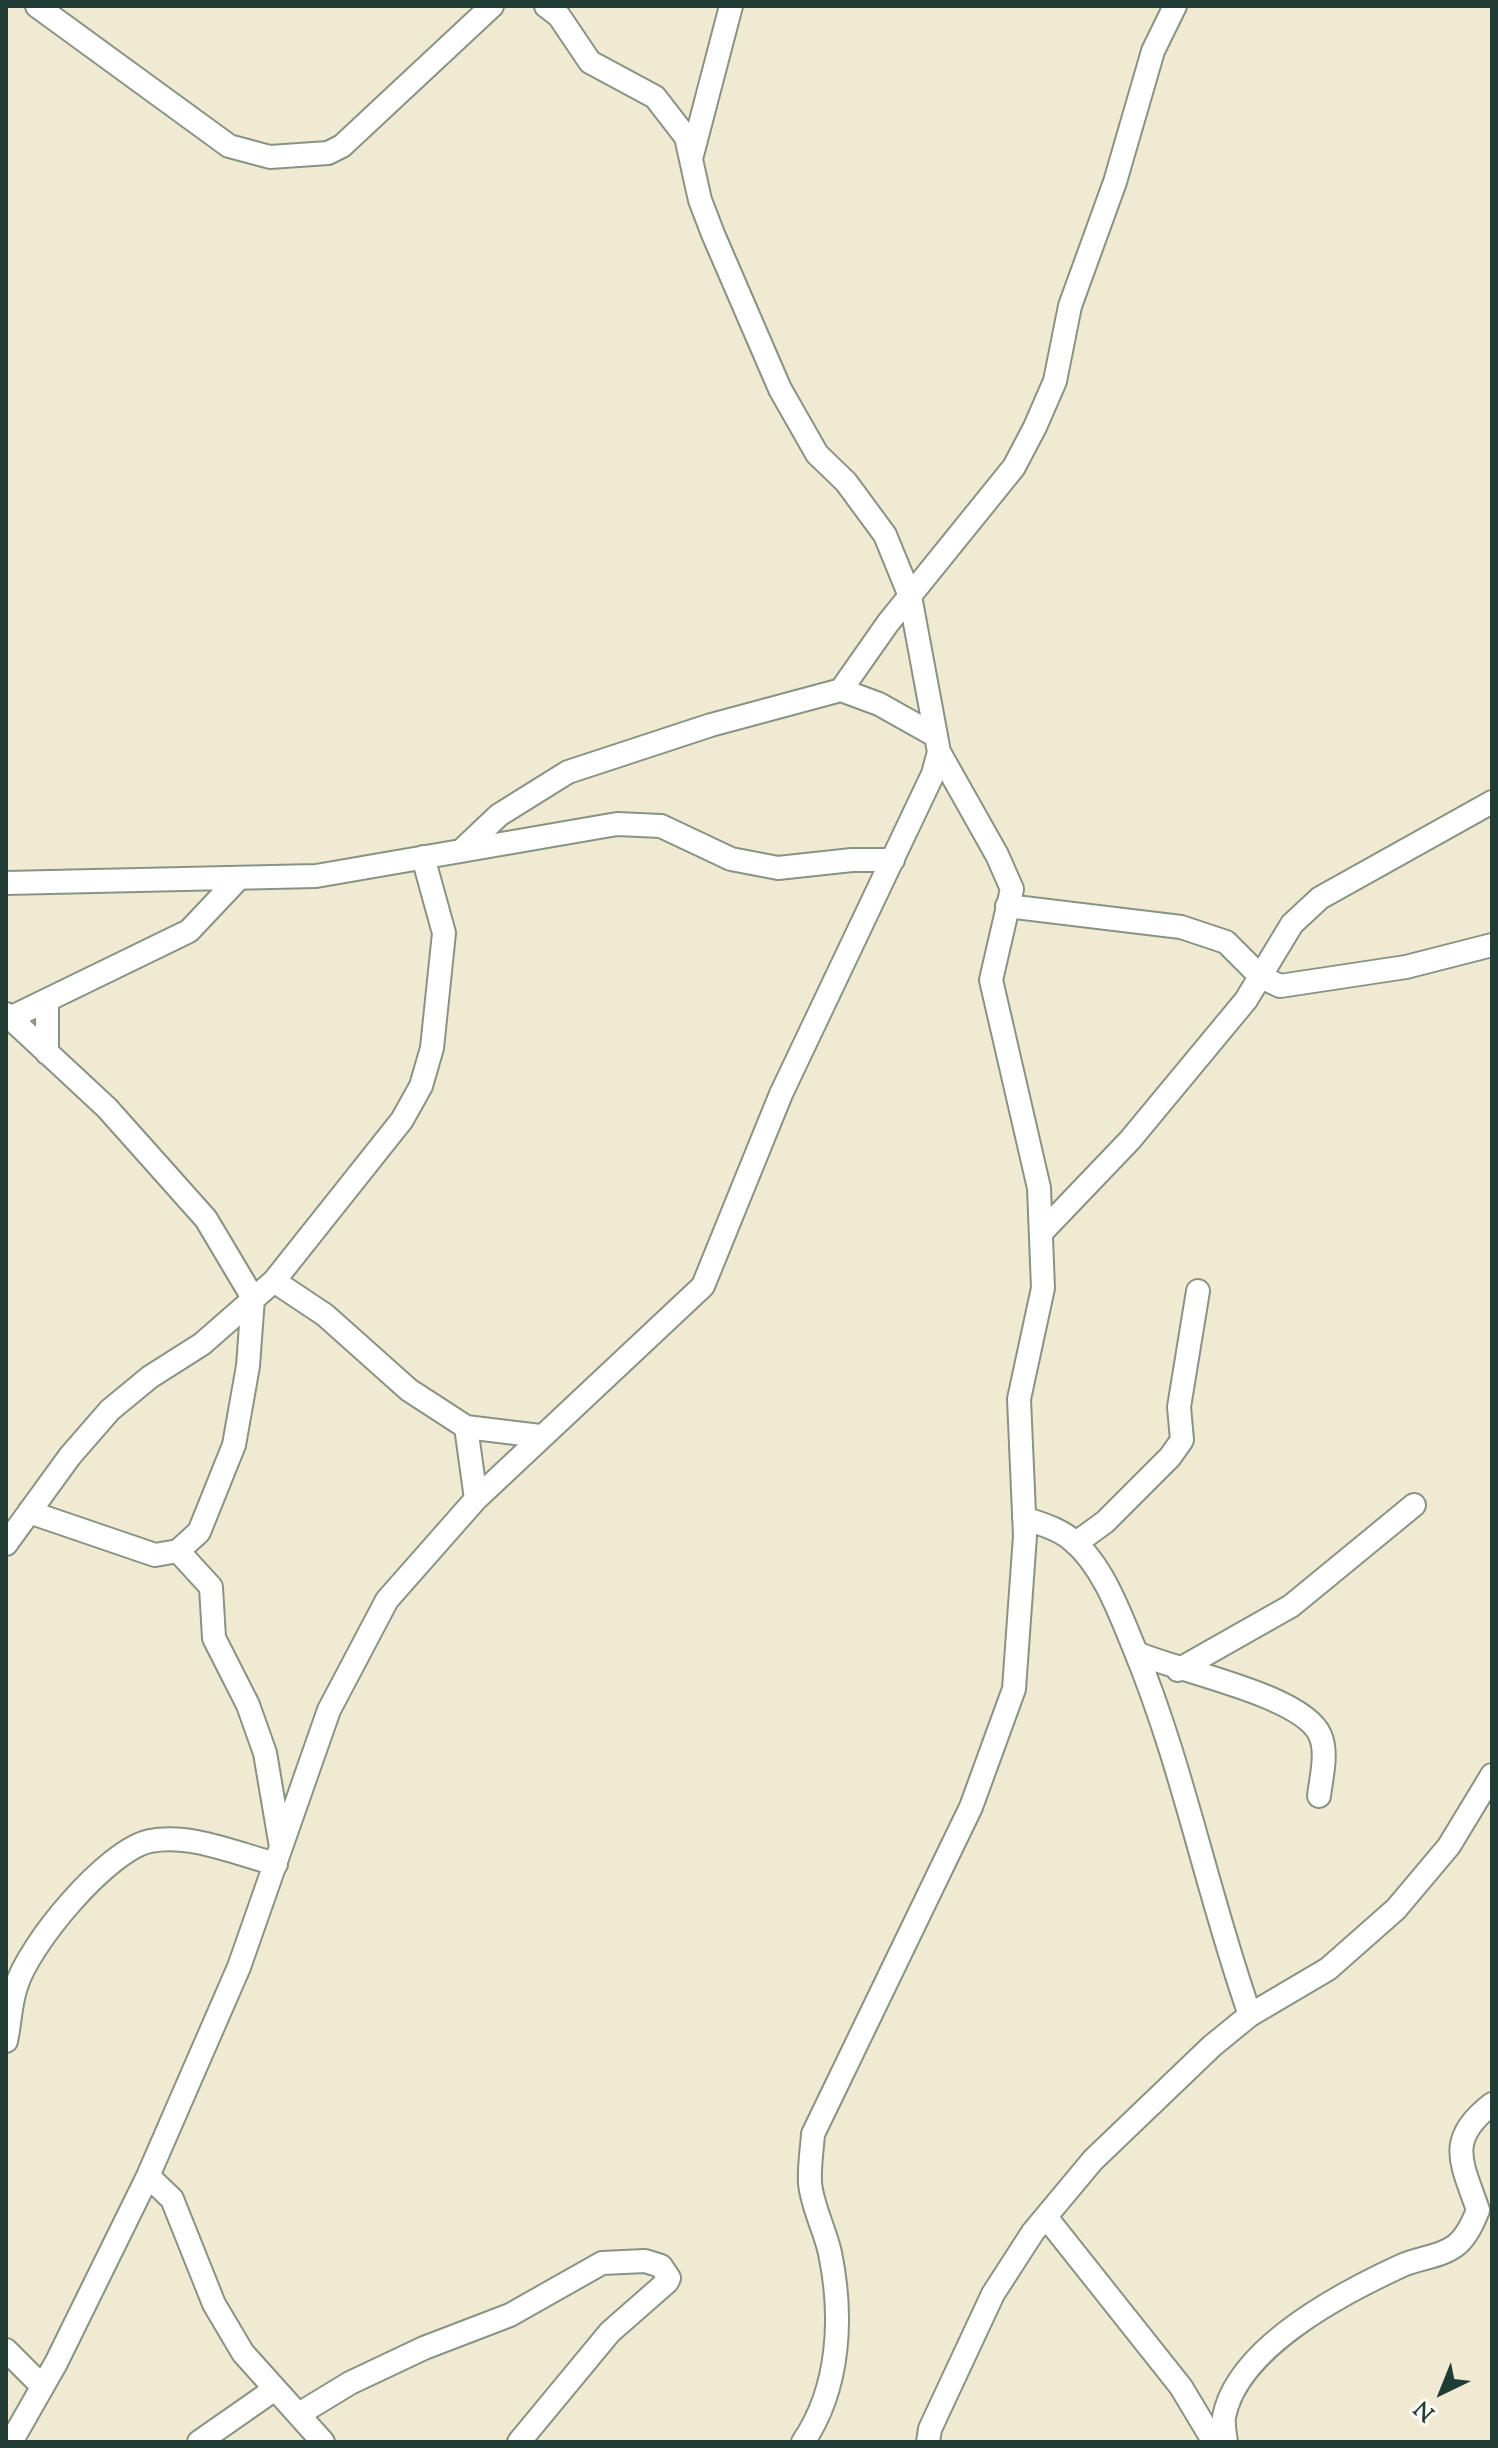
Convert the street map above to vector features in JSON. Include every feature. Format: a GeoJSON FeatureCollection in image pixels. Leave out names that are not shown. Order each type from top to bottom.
{"type":"FeatureCollection","features":[{"type":"Feature","properties":{"kind":"street"},"geometry":{"type":"LineString","coordinates":[[37,6],[229,146],[270,157],[328,153],[342,146],[492,6]]}},
{"type":"Feature","properties":{"kind":"street"},"geometry":{"type":"LineString","coordinates":[[11,2442],[148,2176],[239,1967],[329,1710],[387,1600],[476,1499],[703,1286],[781,1094],[933,774],[937,744],[910,596],[885,535],[846,482],[817,454],[780,389],[700,200],[686,137],[655,97],[590,62],[559,16],[546,6]]}},
{"type":"Feature","properties":{"kind":"street"},"geometry":{"type":"LineString","coordinates":[[692,155],[731,6]]}},
{"type":"Feature","properties":{"kind":"street"},"geometry":{"type":"LineString","coordinates":[[841,690],[910,596],[1014,467],[1035,427],[1055,381],[1070,306],[1115,182],[1153,51],[1175,6]]}},
{"type":"Feature","properties":{"kind":"street"},"geometry":{"type":"LineString","coordinates":[[461,851],[499,815],[568,772],[711,725],[841,690],[879,704],[937,744],[1012,889],[991,980],[1039,1188],[1043,1288],[1019,1399],[1024,1518],[1014,1689],[971,1807],[813,2134],[810,2184],[830,2254],[838,2318],[832,2372],[815,2424],[803,2442]]}},
{"type":"Feature","properties":{"kind":"street"},"geometry":{"type":"LineString","coordinates":[[1041,1233],[1130,1140],[1261,977],[1268,960],[1292,924],[1320,898],[1492,802]]}},
{"type":"Feature","properties":{"kind":"street"},"geometry":{"type":"LineString","coordinates":[[6,883],[316,876],[617,824],[661,826],[731,859],[778,868],[852,860],[893,860]]}},
{"type":"Feature","properties":{"kind":"street"},"geometry":{"type":"LineString","coordinates":[[6,1544],[70,1456],[110,1410],[150,1377],[202,1344],[274,1281],[402,1120],[421,1086],[432,1048],[444,933],[423,857]]}},
{"type":"Feature","properties":{"kind":"street"},"geometry":{"type":"LineString","coordinates":[[29,1512],[155,1555],[178,1551],[199,1532],[234,1445],[248,1366],[253,1298],[206,1219],[107,1108],[7,1018],[47,1002],[189,931],[239,878]]}},
{"type":"Feature","properties":{"kind":"street"},"geometry":{"type":"LineString","coordinates":[[1007,906],[1181,927],[1226,942],[1261,977],[1280,986],[1301,986],[1406,967],[1492,945]]}},
{"type":"Feature","properties":{"kind":"street"},"geometry":{"type":"LineString","coordinates":[[47,1002],[47,1053]]}},
{"type":"Feature","properties":{"kind":"street"},"geometry":{"type":"LineString","coordinates":[[274,1281],[325,1315],[409,1390],[466,1427],[540,1436]]}},
{"type":"Feature","properties":{"kind":"street"},"geometry":{"type":"LineString","coordinates":[[1076,1543],[1105,1522],[1170,1457],[1182,1440],[1179,1407],[1198,1291]]}},
{"type":"Feature","properties":{"kind":"street"},"geometry":{"type":"LineString","coordinates":[[466,1427],[476,1499]]}},
{"type":"Feature","properties":{"kind":"street"},"geometry":{"type":"LineString","coordinates":[[1152,1691],[1174,1669],[1291,1606],[1414,1505]]}},
{"type":"Feature","properties":{"kind":"street"},"geometry":{"type":"LineString","coordinates":[[1024,1518],[1063,1533],[1076,1543],[1119,1611],[1152,1691],[1181,1777],[1229,1955],[1250,2015]]}},
{"type":"Feature","properties":{"kind":"street"},"geometry":{"type":"LineString","coordinates":[[178,1551],[211,1587],[214,1638],[248,1705],[265,1753],[279,1856]]}},
{"type":"Feature","properties":{"kind":"street"},"geometry":{"type":"LineString","coordinates":[[1137,1653],[1174,1669],[1256,1691],[1311,1723],[1320,1733],[1324,1749],[1319,1796]]}},
{"type":"Feature","properties":{"kind":"street"},"geometry":{"type":"LineString","coordinates":[[928,2442],[930,2429],[993,2294],[1046,2217],[1093,2160],[1212,2046],[1250,2015],[1328,1969],[1396,1909],[1449,1846],[1492,1775]]}},
{"type":"Feature","properties":{"kind":"street"},"geometry":{"type":"LineString","coordinates":[[6,2041],[16,1986],[37,1946],[91,1881],[124,1854],[148,1841],[181,1839],[279,1856]]}},
{"type":"Feature","properties":{"kind":"street"},"geometry":{"type":"LineString","coordinates":[[1226,2442],[1224,2418],[1234,2391],[1261,2354],[1285,2334],[1350,2291],[1406,2264],[1456,2246],[1478,2210],[1459,2145],[1465,2131],[1492,2104]]}},
{"type":"Feature","properties":{"kind":"street"},"geometry":{"type":"LineString","coordinates":[[148,2176],[172,2199],[221,2316],[243,2353],[323,2442]]}},
{"type":"Feature","properties":{"kind":"street"},"geometry":{"type":"LineString","coordinates":[[1046,2217],[1181,2387],[1214,2442]]}},
{"type":"Feature","properties":{"kind":"street"},"geometry":{"type":"LineString","coordinates":[[299,2414],[350,2383],[424,2348],[459,2338],[510,2315],[602,2263],[645,2261],[661,2266],[669,2278],[667,2282],[610,2332],[519,2442]]}},
{"type":"Feature","properties":{"kind":"street"},"geometry":{"type":"LineString","coordinates":[[6,2350],[42,2386]]}},
{"type":"Feature","properties":{"kind":"street"},"geometry":{"type":"LineString","coordinates":[[199,2442],[275,2389]]}}]}
